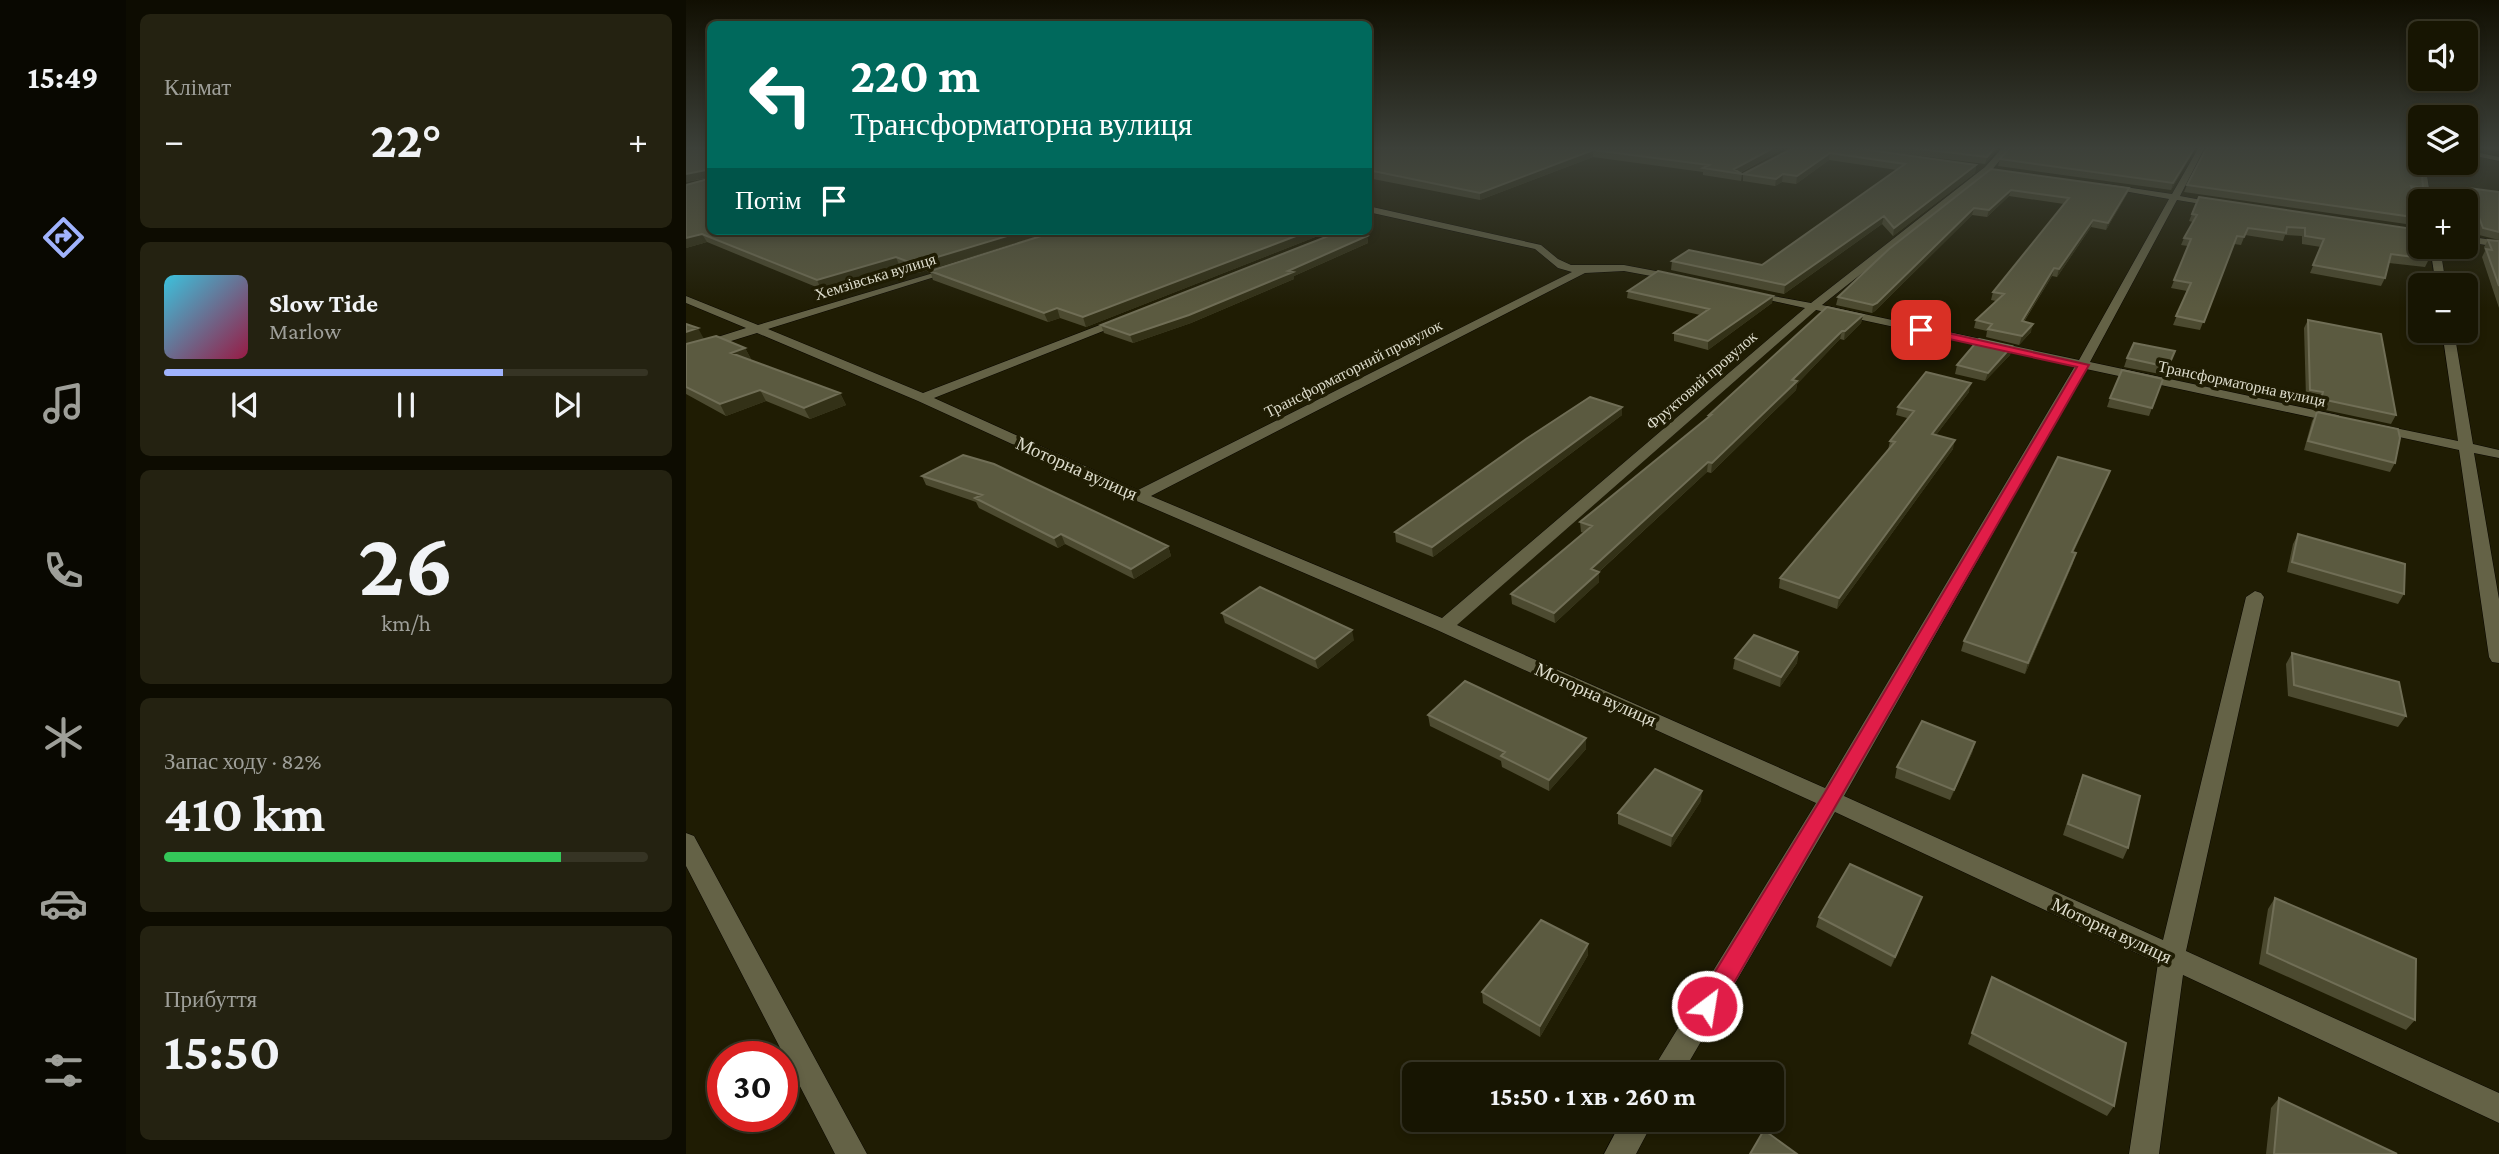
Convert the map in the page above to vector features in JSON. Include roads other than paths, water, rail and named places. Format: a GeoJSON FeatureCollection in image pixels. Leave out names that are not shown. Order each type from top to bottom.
{"type":"FeatureCollection","features":[{"type":"Feature","properties":{"kind":"street","name":"Фруктовий провулок"},"geometry":{"type":"LineString","coordinates":[[1444,625],[1813,307],[1948,201]]}},
{"type":"Feature","properties":{"kind":"street"},"geometry":{"type":"LineString","coordinates":[[1673,1062],[1831,800],[2084,365],[2173,201]]}},
{"type":"Feature","properties":{"kind":"street"},"geometry":{"type":"LineString","coordinates":[[2201,201],[2229,205]]}},
{"type":"Feature","properties":{"kind":"street"},"geometry":{"type":"LineString","coordinates":[[1372,210],[1538,247],[1547,252],[1553,261],[1583,270],[1645,270],[1696,282]]}},
{"type":"Feature","properties":{"kind":"street"},"geometry":{"type":"LineString","coordinates":[[1372,221],[1390,214]]}},
{"type":"Feature","properties":{"kind":"street"},"geometry":{"type":"LineString","coordinates":[[2478,241],[2499,244]]}},
{"type":"Feature","properties":{"kind":"street","name":"Хемзівська вулиця"},"geometry":{"type":"LineString","coordinates":[[686,351],[968,263]]}},
{"type":"Feature","properties":{"kind":"street","name":"Трансформаторний провулок"},"geometry":{"type":"LineString","coordinates":[[1138,496],[1583,270]]}},
{"type":"Feature","properties":{"kind":"street","name":"Трансформаторна вулиця"},"geometry":{"type":"LineString","coordinates":[[1735,290],[2348,422]]}},
{"type":"Feature","properties":{"kind":"street","name":"Моторна вулиця"},"geometry":{"type":"LineString","coordinates":[[686,299],[923,398],[1138,496],[1444,625],[2499,1108]]}},
{"type":"Feature","properties":{"kind":"street"},"geometry":{"type":"LineString","coordinates":[[923,398],[1129,317]]}},
{"type":"Feature","properties":{"kind":"street"},"geometry":{"type":"LineString","coordinates":[[2450,343],[2499,657]]}},
{"type":"Feature","properties":{"kind":"street"},"geometry":{"type":"LineString","coordinates":[[2361,424],[2499,454]]}},
{"type":"Feature","properties":{"kind":"street"},"geometry":{"type":"LineString","coordinates":[[2144,1154],[2172,957],[2255,597]]}},
{"type":"Feature","properties":{"kind":"street"},"geometry":{"type":"LineString","coordinates":[[686,843],[852,1154]]}},
{"type":"Feature","properties":{"kind":"street"},"geometry":{"type":"LineString","coordinates":[[1619,1154],[1632,1132]]}}]}
